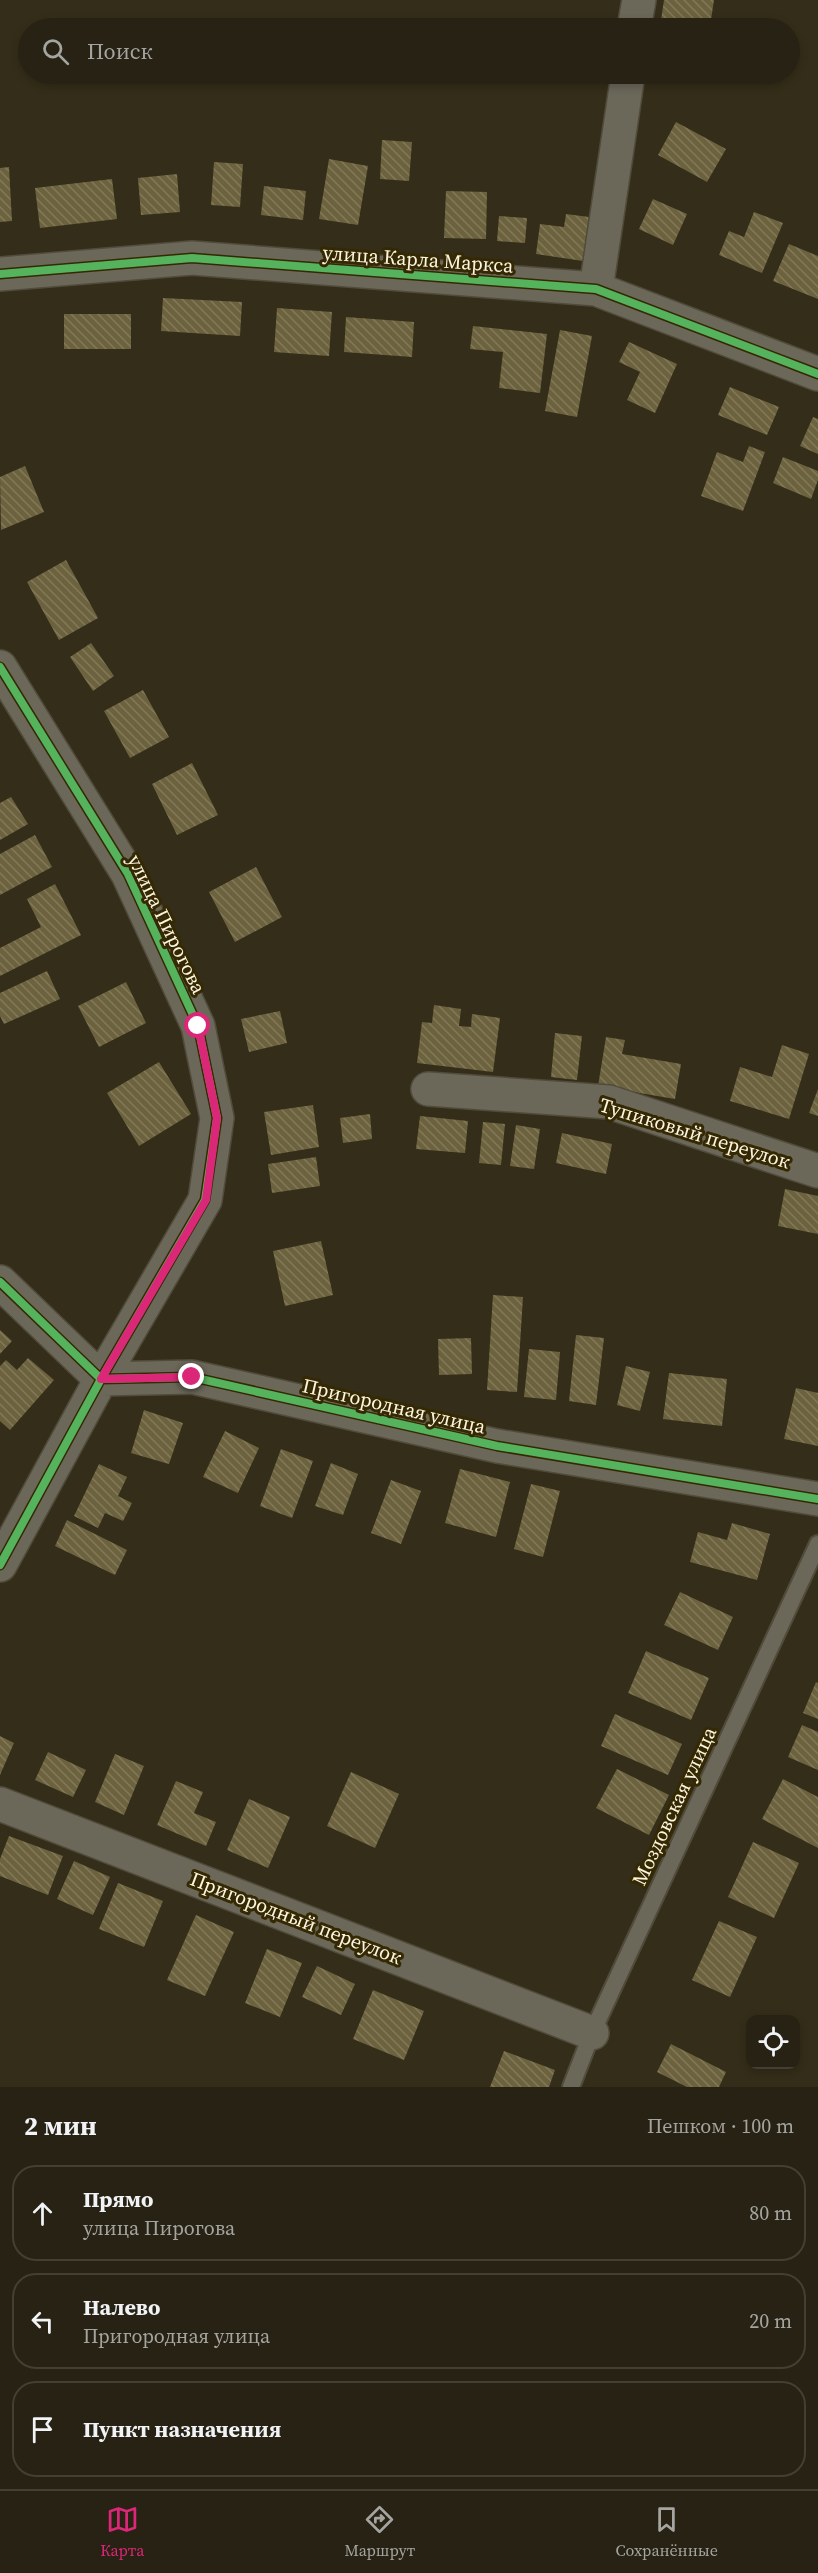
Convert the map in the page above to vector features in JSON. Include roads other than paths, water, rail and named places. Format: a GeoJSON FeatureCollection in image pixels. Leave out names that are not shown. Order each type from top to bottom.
{"type":"FeatureCollection","features":[{"type":"Feature","properties":{"kind":"street"},"geometry":{"type":"LineString","coordinates":[[636,18],[639,0]]}},
{"type":"Feature","properties":{"kind":"street"},"geometry":{"type":"LineString","coordinates":[[596,289],[627,84]]}},
{"type":"Feature","properties":{"kind":"street","name":"улица Карла Маркса"},"geometry":{"type":"LineString","coordinates":[[0,274],[192,258],[596,289],[818,374]]}},
{"type":"Feature","properties":{"kind":"street","name":"улица Пирогова"},"geometry":{"type":"LineString","coordinates":[[0,667],[128,874],[198,1026],[217,1118],[206,1200],[101,1379],[0,1565]]}},
{"type":"Feature","properties":{"kind":"street","name":"Тупиковый переулок"},"geometry":{"type":"LineString","coordinates":[[428,1089],[609,1102],[818,1171]]}},
{"type":"Feature","properties":{"kind":"street"},"geometry":{"type":"LineString","coordinates":[[0,1282],[101,1379]]}},
{"type":"Feature","properties":{"kind":"street","name":"Пригородная улица"},"geometry":{"type":"LineString","coordinates":[[101,1379],[192,1377],[497,1446],[818,1499]]}},
{"type":"Feature","properties":{"kind":"street","name":"Пригородный переулок"},"geometry":{"type":"LineString","coordinates":[[0,1804],[592,2033]]}},
{"type":"Feature","properties":{"kind":"lane","name":"Моздовская улица"},"geometry":{"type":"LineString","coordinates":[[571,2087],[592,2033],[818,1544]]}}]}
